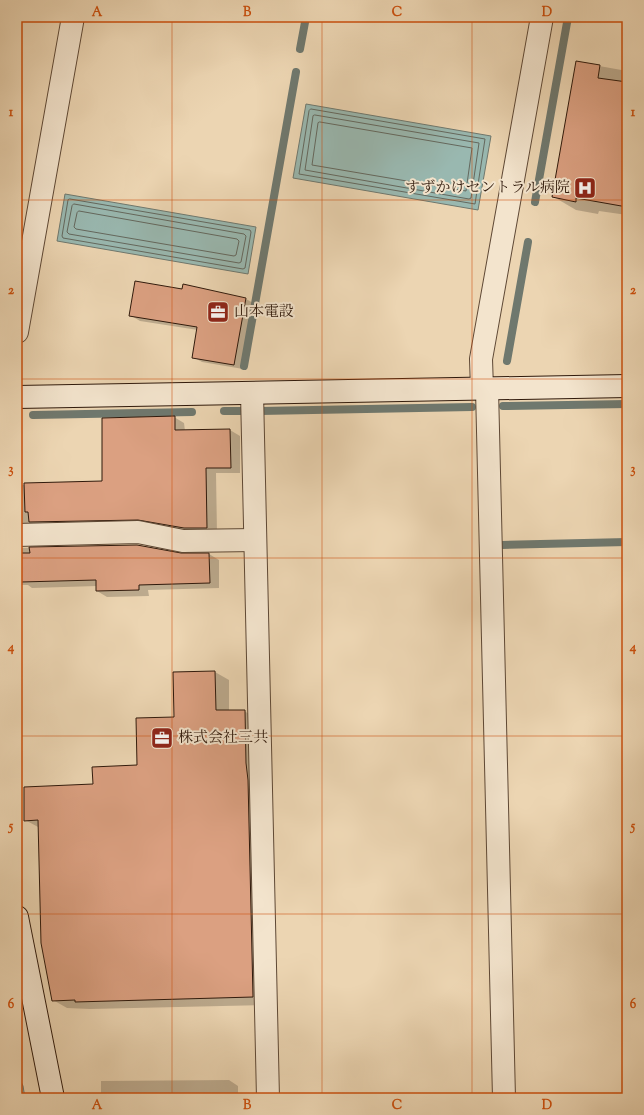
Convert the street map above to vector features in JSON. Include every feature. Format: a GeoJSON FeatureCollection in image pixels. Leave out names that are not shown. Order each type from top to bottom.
{"type":"FeatureCollection","features":[{"type":"Feature","properties":{"kind":"street"},"geometry":{"type":"LineString","coordinates":[[17,332],[72,17]]}},
{"type":"Feature","properties":{"kind":"street"},"geometry":{"type":"LineString","coordinates":[[504,1098],[484,389],[481,359],[542,17]]}},
{"type":"Feature","properties":{"kind":"street"},"geometry":{"type":"LineString","coordinates":[[17,397],[627,386]]}},
{"type":"Feature","properties":{"kind":"street"},"geometry":{"type":"LineString","coordinates":[[252,393],[268,1098]]}},
{"type":"Feature","properties":{"kind":"street"},"geometry":{"type":"LineString","coordinates":[[17,535],[138,532],[183,541],[255,540]]}},
{"type":"Feature","properties":{"kind":"street"},"geometry":{"type":"LineString","coordinates":[[17,917],[53,1098]]}},
{"type":"Feature","properties":{"kind":"water"},"geometry":{"type":"Polygon","coordinates":[[[306,104],[491,136],[478,210],[293,178],[306,104]]]}},
{"type":"Feature","properties":{"kind":"water"},"geometry":{"type":"Polygon","coordinates":[[[65,194],[256,227],[248,274],[57,241],[65,194]]]}},
{"type":"Feature","properties":{"kind":"water"},"geometry":{"type":"Polygon","coordinates":[[[17,1073],[23,1086],[25,1098],[17,1098],[17,1073]]]}},
{"type":"Feature","properties":{"kind":"building"},"geometry":{"type":"Polygon","coordinates":[[[576,61],[600,65],[598,78],[627,82],[627,207],[576,198],[576,202],[552,197],[576,61]]]}},
{"type":"Feature","properties":{"kind":"building"},"geometry":{"type":"Polygon","coordinates":[[[135,281],[182,289],[183,284],[246,298],[234,365],[192,358],[197,327],[129,316],[135,281]]]}},
{"type":"Feature","properties":{"kind":"building"},"geometry":{"type":"Polygon","coordinates":[[[175,416],[175,430],[230,429],[231,468],[206,468],[207,528],[184,528],[138,520],[29,522],[28,512],[25,512],[24,483],[102,481],[102,418],[175,416]]]}},
{"type":"Feature","properties":{"kind":"building"},"geometry":{"type":"Polygon","coordinates":[[[137,545],[181,553],[209,553],[210,583],[139,585],[139,590],[96,591],[96,580],[21,582],[21,580],[17,580],[17,553],[30,553],[29,547],[137,545]]]}},
{"type":"Feature","properties":{"kind":"building"},"geometry":{"type":"Polygon","coordinates":[[[215,671],[216,710],[245,710],[253,997],[75,1002],[75,1000],[52,1001],[41,943],[38,820],[24,821],[24,787],[93,784],[92,767],[137,765],[136,718],[174,717],[173,672],[215,671]]]}},
{"type":"Feature","properties":{"kind":"waterway"},"geometry":{"type":"LineString","coordinates":[[300,49],[306,17]]}},
{"type":"Feature","properties":{"kind":"waterway"},"geometry":{"type":"LineString","coordinates":[[535,202],[568,17]]}},
{"type":"Feature","properties":{"kind":"waterway"},"geometry":{"type":"LineString","coordinates":[[244,366],[296,72]]}},
{"type":"Feature","properties":{"kind":"waterway"},"geometry":{"type":"LineString","coordinates":[[507,361],[528,242]]}},
{"type":"Feature","properties":{"kind":"waterway"},"geometry":{"type":"LineString","coordinates":[[503,406],[627,404]]}},
{"type":"Feature","properties":{"kind":"waterway"},"geometry":{"type":"LineString","coordinates":[[260,411],[472,407]]}},
{"type":"Feature","properties":{"kind":"waterway"},"geometry":{"type":"LineString","coordinates":[[224,411],[244,411]]}},
{"type":"Feature","properties":{"kind":"waterway"},"geometry":{"type":"LineString","coordinates":[[33,415],[192,412]]}},
{"type":"Feature","properties":{"kind":"waterway"},"geometry":{"type":"LineString","coordinates":[[502,545],[627,542]]}},
{"type":"Feature","properties":{"kind":"place","name":"すずかけセントラル病院"},"geometry":{"type":"Point","coordinates":[585,188]}},
{"type":"Feature","properties":{"kind":"place","name":"山本電設"},"geometry":{"type":"Point","coordinates":[218,312]}},
{"type":"Feature","properties":{"kind":"place","name":"株式会社三共"},"geometry":{"type":"Point","coordinates":[162,738]}}]}
